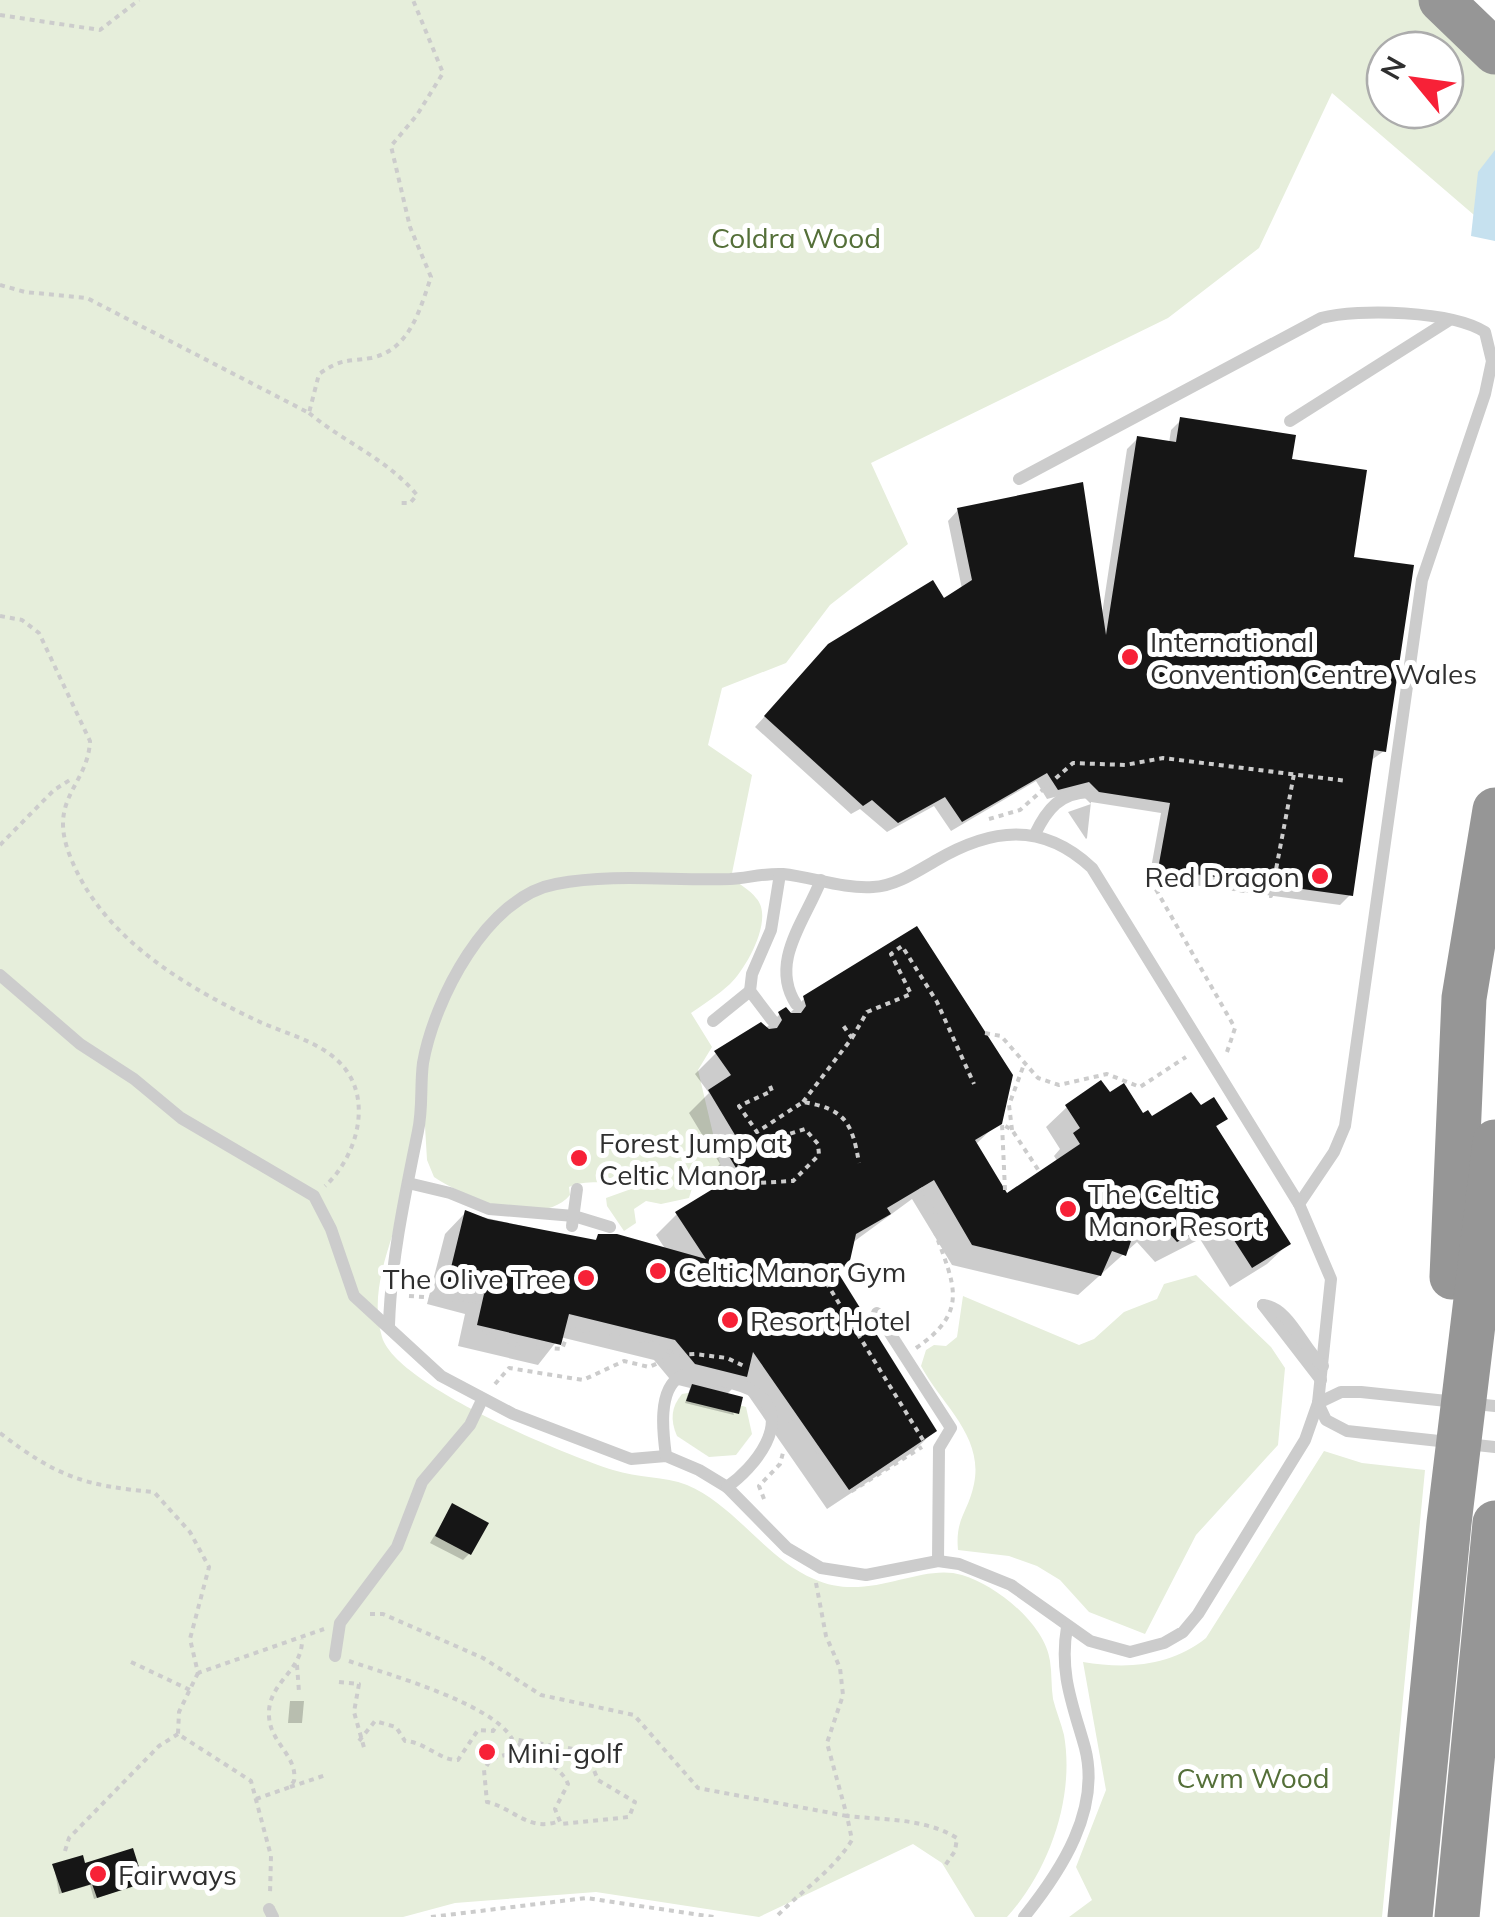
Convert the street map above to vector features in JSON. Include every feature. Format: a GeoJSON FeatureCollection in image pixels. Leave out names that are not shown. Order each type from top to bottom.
{"type":"FeatureCollection","features":[{"type":"Feature","properties":{"kind":"highway"},"geometry":{"type":"LineString","coordinates":[[1441,0],[1495,52]]}},
{"type":"Feature","properties":{"kind":"highway"},"geometry":{"type":"LineString","coordinates":[[1458,0],[1495,27]]}},
{"type":"Feature","properties":{"kind":"highway"},"geometry":{"type":"LineString","coordinates":[[1449,1524],[1450,1304],[1464,998],[1495,810]]}},
{"type":"Feature","properties":{"kind":"highway"},"geometry":{"type":"LineString","coordinates":[[1410,1917],[1449,1524],[1495,1142]]}},
{"type":"Feature","properties":{"kind":"highway"},"geometry":{"type":"LineString","coordinates":[[1457,1917],[1495,1523]]}},
{"type":"Feature","properties":{"kind":"highway"},"geometry":{"type":"LineString","coordinates":[[1482,1917],[1495,1799]]}},
{"type":"Feature","properties":{"kind":"lane"},"geometry":{"type":"LineString","coordinates":[[1019,479],[1302,325],[1354,311],[1449,320],[1485,332],[1492,361],[1489,378],[1422,580],[1345,1126],[1334,1152],[1299,1204]]}},
{"type":"Feature","properties":{"kind":"lane"},"geometry":{"type":"LineString","coordinates":[[1290,421],[1449,320]]}},
{"type":"Feature","properties":{"kind":"lane"},"geometry":{"type":"LineString","coordinates":[[1034,834],[1046,811],[1058,801],[1089,792]]}},
{"type":"Feature","properties":{"kind":"lane"},"geometry":{"type":"LineString","coordinates":[[0,975],[80,1044],[134,1079],[181,1118],[314,1196],[332,1229],[354,1296],[367,1312],[389,1325],[398,1341],[441,1376],[485,1401],[631,1459],[666,1456],[727,1487],[787,1548],[821,1568],[866,1575],[938,1561],[994,1576],[1067,1628],[1103,1646],[1130,1652],[1182,1632],[1305,1440],[1318,1402],[1331,1279],[1299,1204],[1092,868],[1066,847],[1018,832],[977,839],[885,884],[780,874],[731,879],[618,878],[552,884],[509,905],[472,946],[444,997],[423,1064],[424,1103],[408,1184],[389,1325]]}},
{"type":"Feature","properties":{"kind":"lane"},"geometry":{"type":"LineString","coordinates":[[714,1021],[750,991],[752,974],[771,930],[780,874]]}},
{"type":"Feature","properties":{"kind":"lane"},"geometry":{"type":"LineString","coordinates":[[796,1004],[785,986],[784,966],[821,880]]}},
{"type":"Feature","properties":{"kind":"lane"},"geometry":{"type":"LineString","coordinates":[[750,991],[772,1020]]}},
{"type":"Feature","properties":{"kind":"lane"},"geometry":{"type":"LineString","coordinates":[[408,1184],[450,1193],[488,1209],[610,1227]]}},
{"type":"Feature","properties":{"kind":"lane"},"geometry":{"type":"LineString","coordinates":[[573,1221],[578,1189]]}},
{"type":"Feature","properties":{"kind":"lane"},"geometry":{"type":"LineString","coordinates":[[1263,1305],[1284,1314],[1322,1373],[1263,1305]]}},
{"type":"Feature","properties":{"kind":"lane"},"geometry":{"type":"LineString","coordinates":[[877,1313],[951,1428],[939,1448],[938,1561]]}},
{"type":"Feature","properties":{"kind":"lane"},"geometry":{"type":"LineString","coordinates":[[666,1456],[662,1427],[666,1404],[671,1386],[682,1376],[692,1374],[745,1387],[760,1395],[770,1412],[770,1435],[748,1472],[727,1487]]}},
{"type":"Feature","properties":{"kind":"lane"},"geometry":{"type":"LineString","coordinates":[[1318,1402],[1340,1392],[1361,1392],[1495,1406]]}},
{"type":"Feature","properties":{"kind":"lane"},"geometry":{"type":"LineString","coordinates":[[335,1656],[340,1622],[396,1546],[422,1482],[485,1401]]}},
{"type":"Feature","properties":{"kind":"lane"},"geometry":{"type":"LineString","coordinates":[[1318,1402],[1333,1425],[1360,1434],[1495,1447]]}},
{"type":"Feature","properties":{"kind":"lane"},"geometry":{"type":"LineString","coordinates":[[1024,1917],[1076,1837],[1088,1792],[1085,1749],[1063,1675],[1067,1628]]}},
{"type":"Feature","properties":{"kind":"path"},"geometry":{"type":"LineString","coordinates":[[0,16],[100,30],[139,0]]}},
{"type":"Feature","properties":{"kind":"path"},"geometry":{"type":"LineString","coordinates":[[309,414],[319,374],[341,359],[375,357],[413,331],[431,277],[410,227],[391,146],[417,115],[443,73],[414,0]]}},
{"type":"Feature","properties":{"kind":"path"},"geometry":{"type":"LineString","coordinates":[[0,285],[25,292],[87,298],[282,404],[309,414],[336,438],[390,465],[417,494],[410,503],[400,503]]}},
{"type":"Feature","properties":{"kind":"path"},"geometry":{"type":"LineString","coordinates":[[0,616],[22,620],[38,633],[90,742],[89,756],[77,775],[62,822],[68,852],[84,888],[123,936],[192,986],[320,1047],[344,1067],[355,1086],[360,1104],[355,1137],[338,1175],[314,1196]]}},
{"type":"Feature","properties":{"kind":"path"},"geometry":{"type":"LineString","coordinates":[[1220,1076],[1234,1028],[1154,886],[1164,876],[1271,896],[1294,774]]}},
{"type":"Feature","properties":{"kind":"path"},"geometry":{"type":"LineString","coordinates":[[0,844],[54,790],[77,775]]}},
{"type":"Feature","properties":{"kind":"path"},"geometry":{"type":"LineString","coordinates":[[770,1086],[772,1091],[738,1106],[757,1132],[804,1102],[867,1012],[911,994],[891,954],[902,946],[937,1002],[974,1084]]}},
{"type":"Feature","properties":{"kind":"path"},"geometry":{"type":"LineString","coordinates":[[842,1024],[852,1038]]}},
{"type":"Feature","properties":{"kind":"path"},"geometry":{"type":"LineString","coordinates":[[984,1033],[1002,1036],[1038,1078],[1059,1085],[1107,1074],[1140,1087],[1202,1046]]}},
{"type":"Feature","properties":{"kind":"path"},"geometry":{"type":"LineString","coordinates":[[1024,1065],[1009,1105],[1012,1130],[1039,1172]]}},
{"type":"Feature","properties":{"kind":"path"},"geometry":{"type":"LineString","coordinates":[[804,1102],[838,1110],[854,1135],[859,1163]]}},
{"type":"Feature","properties":{"kind":"path"},"geometry":{"type":"LineString","coordinates":[[1005,1190],[1002,1124],[1012,1130]]}},
{"type":"Feature","properties":{"kind":"path"},"geometry":{"type":"LineString","coordinates":[[738,1170],[747,1146],[805,1130],[812,1134],[819,1155],[793,1181],[754,1182]]}},
{"type":"Feature","properties":{"kind":"path"},"geometry":{"type":"LineString","coordinates":[[904,1358],[946,1324],[954,1295],[934,1232],[940,1222],[921,1188]]}},
{"type":"Feature","properties":{"kind":"path"},"geometry":{"type":"LineString","coordinates":[[788,1420],[802,1426],[846,1494],[926,1444],[821,1274]]}},
{"type":"Feature","properties":{"kind":"path"},"geometry":{"type":"LineString","coordinates":[[390,1300],[424,1295],[478,1301],[474,1326],[521,1346],[562,1348],[570,1328],[650,1342],[676,1355],[726,1358],[752,1370]]}},
{"type":"Feature","properties":{"kind":"path"},"geometry":{"type":"LineString","coordinates":[[485,1401],[509,1368],[583,1380],[624,1362],[649,1367],[676,1355]]}},
{"type":"Feature","properties":{"kind":"path"},"geometry":{"type":"LineString","coordinates":[[764,1502],[759,1486],[780,1464],[788,1420],[783,1409]]}},
{"type":"Feature","properties":{"kind":"path"},"geometry":{"type":"LineString","coordinates":[[0,1433],[45,1468],[102,1488],[154,1492],[190,1532],[209,1568],[190,1638],[198,1673],[179,1712],[178,1734]]}},
{"type":"Feature","properties":{"kind":"path"},"geometry":{"type":"LineString","coordinates":[[776,1917],[807,1885],[835,1867],[852,1840],[828,1743],[843,1695],[840,1668],[818,1604],[816,1580],[821,1568]]}},
{"type":"Feature","properties":{"kind":"path"},"geometry":{"type":"LineString","coordinates":[[351,1609],[361,1614],[383,1614],[483,1658],[541,1695],[634,1714],[698,1788],[847,1816],[926,1824],[945,1831],[956,1838],[957,1845],[944,1867]]}},
{"type":"Feature","properties":{"kind":"path"},"geometry":{"type":"LineString","coordinates":[[198,1673],[340,1622]]}},
{"type":"Feature","properties":{"kind":"path"},"geometry":{"type":"LineString","coordinates":[[299,1692],[297,1664],[302,1638]]}},
{"type":"Feature","properties":{"kind":"path"},"geometry":{"type":"LineString","coordinates":[[335,1656],[465,1704],[498,1724],[512,1739],[586,1752],[598,1780],[635,1802],[624,1820],[584,1819],[570,1826],[559,1821],[543,1824],[517,1819],[487,1802],[484,1770],[491,1759],[515,1752],[521,1742]]}},
{"type":"Feature","properties":{"kind":"path"},"geometry":{"type":"LineString","coordinates":[[131,1662],[190,1690]]}},
{"type":"Feature","properties":{"kind":"path"},"geometry":{"type":"LineString","coordinates":[[290,1787],[296,1772],[272,1733],[269,1716],[276,1685],[297,1664]]}},
{"type":"Feature","properties":{"kind":"path"},"geometry":{"type":"LineString","coordinates":[[340,1682],[360,1684],[354,1700],[358,1742],[364,1750]]}},
{"type":"Feature","properties":{"kind":"path"},"geometry":{"type":"LineString","coordinates":[[358,1742],[375,1721],[396,1726],[405,1741],[426,1744],[450,1760],[458,1760],[478,1730],[493,1731],[498,1724]]}},
{"type":"Feature","properties":{"kind":"path"},"geometry":{"type":"LineString","coordinates":[[178,1734],[252,1782],[271,1856],[271,1913]]}},
{"type":"Feature","properties":{"kind":"path"},"geometry":{"type":"LineString","coordinates":[[65,1851],[69,1838],[159,1746],[178,1734]]}},
{"type":"Feature","properties":{"kind":"path"},"geometry":{"type":"LineString","coordinates":[[536,1745],[544,1763],[565,1777],[568,1784],[555,1809],[559,1821]]}},
{"type":"Feature","properties":{"kind":"path"},"geometry":{"type":"LineString","coordinates":[[256,1800],[326,1775]]}},
{"type":"Feature","properties":{"kind":"path"},"geometry":{"type":"LineString","coordinates":[[431,1917],[586,1898],[714,1917]]}},
{"type":"Feature","properties":{"kind":"green space","name":"Coldra Wood"},"geometry":{"type":"Polygon","coordinates":[[[0,0],[1423,0],[1454,30],[1365,30],[1365,121],[1332,93],[1259,248],[1168,318],[871,463],[908,544],[830,605],[786,663],[722,688],[708,745],[752,775],[731,878],[756,898],[762,918],[756,943],[736,977],[691,1013],[712,1047],[698,1070],[722,1172],[716,1182],[693,1185],[689,1198],[661,1204],[646,1201],[634,1209],[636,1223],[624,1231],[606,1198],[645,1184],[585,1183],[569,1187],[570,1195],[541,1210],[503,1207],[465,1194],[434,1177],[427,1160],[424,1109],[380,1281],[378,1318],[382,1337],[394,1356],[417,1376],[485,1416],[613,1470],[687,1485],[720,1505],[780,1558],[814,1579],[854,1587],[946,1572],[989,1587],[1017,1608],[1046,1647],[1066,1759],[1062,1808],[1035,1878],[1007,1917],[975,1917],[942,1863],[913,1844],[759,1917],[596,1892],[455,1903],[403,1917],[0,1917],[0,0]]]}},
{"type":"Feature","properties":{"kind":"green space"},"geometry":{"type":"Polygon","coordinates":[[[1465,41],[1495,70],[1495,233],[1375,130],[1465,130],[1465,41]]]}},
{"type":"Feature","properties":{"kind":"green space"},"geometry":{"type":"Polygon","coordinates":[[[1196,1275],[1271,1347],[1285,1368],[1278,1445],[1196,1535],[1145,1634],[1089,1612],[1060,1580],[1037,1566],[1009,1556],[958,1550],[960,1523],[974,1484],[973,1451],[959,1421],[921,1366],[926,1350],[934,1345],[946,1346],[957,1337],[963,1296],[1079,1345],[1094,1339],[1124,1312],[1157,1299],[1164,1284],[1196,1275]]]}},
{"type":"Feature","properties":{"kind":"green space"},"geometry":{"type":"Polygon","coordinates":[[[694,1392],[746,1407],[752,1434],[736,1455],[709,1457],[677,1436],[674,1409],[682,1394],[694,1392]]]}},
{"type":"Feature","properties":{"kind":"green space","name":"Cwm Wood"},"geometry":{"type":"Polygon","coordinates":[[[1324,1451],[1362,1463],[1425,1470],[1382,1917],[1069,1917],[1092,1900],[1076,1867],[1106,1790],[1083,1662],[1147,1664],[1178,1655],[1206,1638],[1324,1451]]]}},
{"type":"Feature","properties":{"kind":"water"},"geometry":{"type":"Polygon","coordinates":[[[1495,150],[1495,241],[1471,236],[1478,172],[1495,150]]]}},
{"type":"Feature","properties":{"kind":"building","name":"International Convention Centre Wales"},"geometry":{"type":"Polygon","coordinates":[[[1180,417],[1296,435],[1292,459],[1367,470],[1354,557],[1414,565],[1386,752],[1374,750],[1353,896],[1158,869],[1170,803],[1099,792],[1089,782],[1058,790],[1047,773],[962,822],[945,797],[898,823],[872,800],[863,806],[764,716],[828,644],[933,580],[944,598],[972,580],[957,508],[1083,482],[1106,635],[1137,436],[1176,442],[1180,417]]]}},
{"type":"Feature","properties":{"kind":"building","name":"The Celtic Manor Resort"},"geometry":{"type":"Polygon","coordinates":[[[917,926],[1013,1075],[1002,1124],[975,1140],[1007,1193],[1080,1144],[1073,1133],[1080,1128],[1065,1105],[1101,1080],[1110,1092],[1124,1083],[1143,1113],[1148,1110],[1152,1116],[1191,1092],[1201,1105],[1214,1097],[1228,1119],[1216,1126],[1291,1244],[1252,1268],[1221,1220],[1177,1242],[1159,1222],[1132,1238],[1126,1256],[1112,1251],[1101,1276],[972,1245],[934,1180],[887,1208],[891,1214],[856,1234],[849,1265],[837,1271],[937,1431],[849,1490],[753,1352],[747,1377],[695,1364],[675,1340],[569,1314],[561,1345],[477,1325],[484,1294],[447,1284],[465,1210],[488,1219],[596,1240],[598,1234],[617,1234],[706,1259],[675,1212],[739,1173],[727,1153],[741,1145],[708,1090],[731,1075],[714,1051],[761,1022],[769,1029],[777,1028],[782,1020],[778,1012],[786,1007],[791,1013],[801,1013],[806,1006],[803,996],[917,926]]]}},
{"type":"Feature","properties":{"kind":"building"},"geometry":{"type":"Polygon","coordinates":[[[692,1384],[743,1397],[739,1414],[686,1401],[692,1384]]]}},
{"type":"Feature","properties":{"kind":"building"},"geometry":{"type":"Polygon","coordinates":[[[452,1503],[489,1523],[471,1555],[435,1536],[452,1503]]]}},
{"type":"Feature","properties":{"kind":"building","name":"Fairways"},"geometry":{"type":"Polygon","coordinates":[[[133,1848],[144,1883],[97,1898],[92,1884],[62,1893],[52,1864],[83,1855],[85,1863],[133,1848]]]}},
{"type":"Feature","properties":{"kind":"place","name":"International Convention Centre Wales"},"geometry":{"type":"Point","coordinates":[1130,657]}},
{"type":"Feature","properties":{"kind":"place","name":"Red Dragon"},"geometry":{"type":"Point","coordinates":[1320,876]}},
{"type":"Feature","properties":{"kind":"place","name":"Forest Jump at Celtic Manor"},"geometry":{"type":"Point","coordinates":[579,1158]}},
{"type":"Feature","properties":{"kind":"place","name":"The Celtic Manor Resort"},"geometry":{"type":"Point","coordinates":[1068,1209]}},
{"type":"Feature","properties":{"kind":"place","name":"Celtic Manor Gym"},"geometry":{"type":"Point","coordinates":[658,1271]}},
{"type":"Feature","properties":{"kind":"place","name":"The Olive Tree"},"geometry":{"type":"Point","coordinates":[586,1278]}},
{"type":"Feature","properties":{"kind":"place","name":"Resort Hotel"},"geometry":{"type":"Point","coordinates":[730,1320]}},
{"type":"Feature","properties":{"kind":"place","name":"Mini-golf"},"geometry":{"type":"Point","coordinates":[487,1752]}},
{"type":"Feature","properties":{"kind":"place","name":"Fairways"},"geometry":{"type":"Point","coordinates":[98,1874]}}]}
